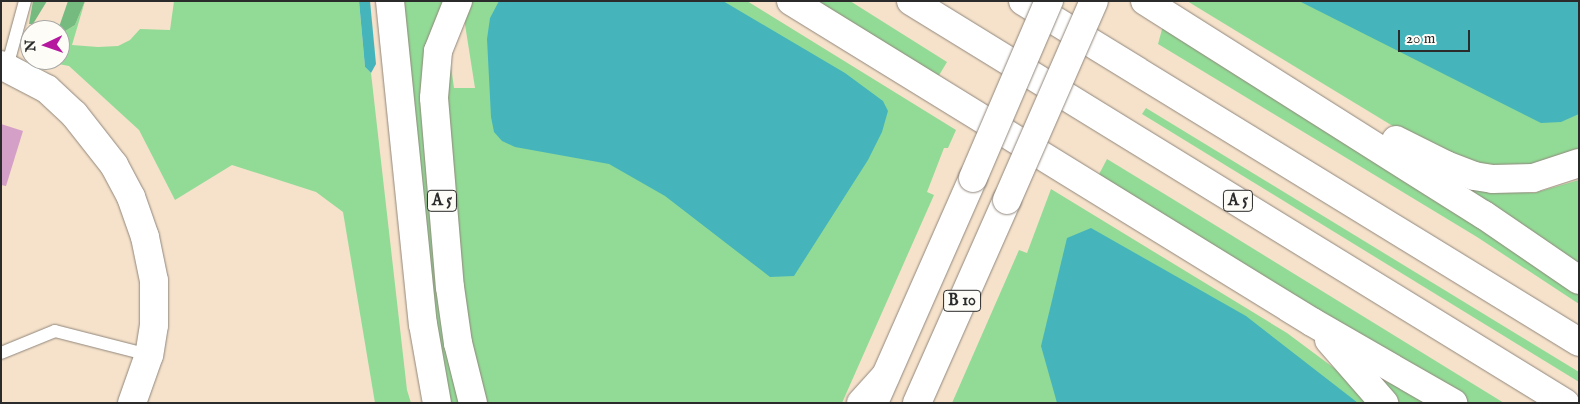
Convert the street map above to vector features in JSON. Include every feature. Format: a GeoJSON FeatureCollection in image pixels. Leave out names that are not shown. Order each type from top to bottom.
{"type":"FeatureCollection","features":[{"type":"Feature","properties":{"kind":"main road","name":"A 5"},"geometry":{"type":"LineString","coordinates":[[390,1],[423,324],[437,403]]}},
{"type":"Feature","properties":{"kind":"main road","name":"A 5"},"geometry":{"type":"LineString","coordinates":[[458,1],[438,51],[434,98],[450,287],[458,343],[473,403]]}},
{"type":"Feature","properties":{"kind":"main road"},"geometry":{"type":"LineString","coordinates":[[778,1],[842,33]]}},
{"type":"Feature","properties":{"kind":"main road"},"geometry":{"type":"LineString","coordinates":[[791,1],[1312,322],[1454,403]]}},
{"type":"Feature","properties":{"kind":"main road","name":"A 5"},"geometry":{"type":"LineString","coordinates":[[911,1],[1565,403]]}},
{"type":"Feature","properties":{"kind":"main road"},"geometry":{"type":"LineString","coordinates":[[1023,1],[1579,342]]}},
{"type":"Feature","properties":{"kind":"main road","name":"B 10"},"geometry":{"type":"LineString","coordinates":[[874,403],[1049,1]]}},
{"type":"Feature","properties":{"kind":"main road","name":"B 10"},"geometry":{"type":"LineString","coordinates":[[917,403],[1094,1]]}},
{"type":"Feature","properties":{"kind":"main road"},"geometry":{"type":"LineString","coordinates":[[1146,1],[1254,68],[1579,280]]}},
{"type":"Feature","properties":{"kind":"main road"},"geometry":{"type":"LineString","coordinates":[[4,66],[47,89],[74,114],[105,152],[131,197],[145,236],[154,281],[154,325],[149,355],[132,403]]}},
{"type":"Feature","properties":{"kind":"main road"},"geometry":{"type":"LineString","coordinates":[[1254,68],[1418,152],[1474,176],[1533,178],[1579,163]]}},
{"type":"Feature","properties":{"kind":"main road"},"geometry":{"type":"LineString","coordinates":[[1312,322],[1384,403]]}},
{"type":"Feature","properties":{"kind":"main road"},"geometry":{"type":"LineString","coordinates":[[861,403],[885,376]]}},
{"type":"Feature","properties":{"kind":"lane"},"geometry":{"type":"LineString","coordinates":[[4,66],[25,1]]}},
{"type":"Feature","properties":{"kind":"lane"},"geometry":{"type":"LineString","coordinates":[[1,353],[55,331],[149,355]]}},
{"type":"Feature","properties":{"kind":"green space"},"geometry":{"type":"Polygon","coordinates":[[[33,1],[47,1],[35,20],[30,20],[33,1]]]}},
{"type":"Feature","properties":{"kind":"green space"},"geometry":{"type":"Polygon","coordinates":[[[68,1],[85,1],[75,25],[70,28],[70,20],[61,20],[68,1]]]}},
{"type":"Feature","properties":{"kind":"green space"},"geometry":{"type":"Polygon","coordinates":[[[85,1],[72,45],[118,46],[130,40],[140,29],[170,30],[174,1],[359,1],[365,67],[371,73],[407,390],[411,403],[375,403],[343,212],[316,192],[232,165],[175,200],[139,130],[70,67],[70,28],[75,25],[85,1]]]}},
{"type":"Feature","properties":{"kind":"green space"},"geometry":{"type":"Polygon","coordinates":[[[402,1],[445,1],[438,15],[460,403],[449,403],[438,360],[402,1]]]}},
{"type":"Feature","properties":{"kind":"green space"},"geometry":{"type":"Polygon","coordinates":[[[471,1],[747,1],[956,130],[948,148],[944,148],[927,192],[934,195],[842,403],[486,403],[476,373],[464,302],[446,113],[450,59],[454,88],[475,88],[464,18],[471,1]]]}},
{"type":"Feature","properties":{"kind":"green space"},"geometry":{"type":"Polygon","coordinates":[[[803,1],[850,1],[947,62],[935,82],[803,1]]]}},
{"type":"Feature","properties":{"kind":"green space"},"geometry":{"type":"Polygon","coordinates":[[[1187,1],[1579,1],[1579,148],[1541,163],[1520,166],[1477,164],[1401,131],[1187,1]]]}},
{"type":"Feature","properties":{"kind":"green space"},"geometry":{"type":"Polygon","coordinates":[[[1164,22],[1579,293],[1579,304],[1477,237],[1158,44],[1164,22]]]}},
{"type":"Feature","properties":{"kind":"green space"},"geometry":{"type":"Polygon","coordinates":[[[1146,108],[1579,372],[1579,382],[1142,114],[1146,108]]]}},
{"type":"Feature","properties":{"kind":"green space"},"geometry":{"type":"Polygon","coordinates":[[[1107,159],[1504,403],[1470,403],[1442,389],[1096,180],[1107,159]]]}},
{"type":"Feature","properties":{"kind":"green space"},"geometry":{"type":"Polygon","coordinates":[[[1579,180],[1579,265],[1470,190],[1471,187],[1534,193],[1579,180]]]}},
{"type":"Feature","properties":{"kind":"green space"},"geometry":{"type":"Polygon","coordinates":[[[1051,189],[1287,333],[1338,371],[1367,403],[952,403],[1019,250],[1027,253],[1051,189]]]}},
{"type":"Feature","properties":{"kind":"green space"},"geometry":{"type":"Polygon","coordinates":[[[1384,381],[1427,403],[1400,403],[1382,383],[1384,381]]]}},
{"type":"Feature","properties":{"kind":"water"},"geometry":{"type":"Polygon","coordinates":[[[359,1],[370,1],[376,64],[371,73],[365,67],[359,1]]]}},
{"type":"Feature","properties":{"kind":"water"},"geometry":{"type":"Polygon","coordinates":[[[499,1],[723,1],[845,73],[883,101],[888,111],[882,132],[868,160],[794,276],[770,277],[665,196],[609,164],[515,147],[502,141],[494,132],[491,117],[487,39],[490,18],[499,1]]]}},
{"type":"Feature","properties":{"kind":"water"},"geometry":{"type":"Polygon","coordinates":[[[1299,1],[1579,1],[1579,114],[1561,122],[1541,123],[1299,1]]]}},
{"type":"Feature","properties":{"kind":"water"},"geometry":{"type":"Polygon","coordinates":[[[1091,228],[1246,316],[1358,403],[1057,403],[1041,346],[1067,238],[1091,228]]]}},
{"type":"Feature","properties":{"kind":"building"},"geometry":{"type":"Polygon","coordinates":[[[1,124],[23,131],[6,186],[1,185],[1,124]]]}}]}
